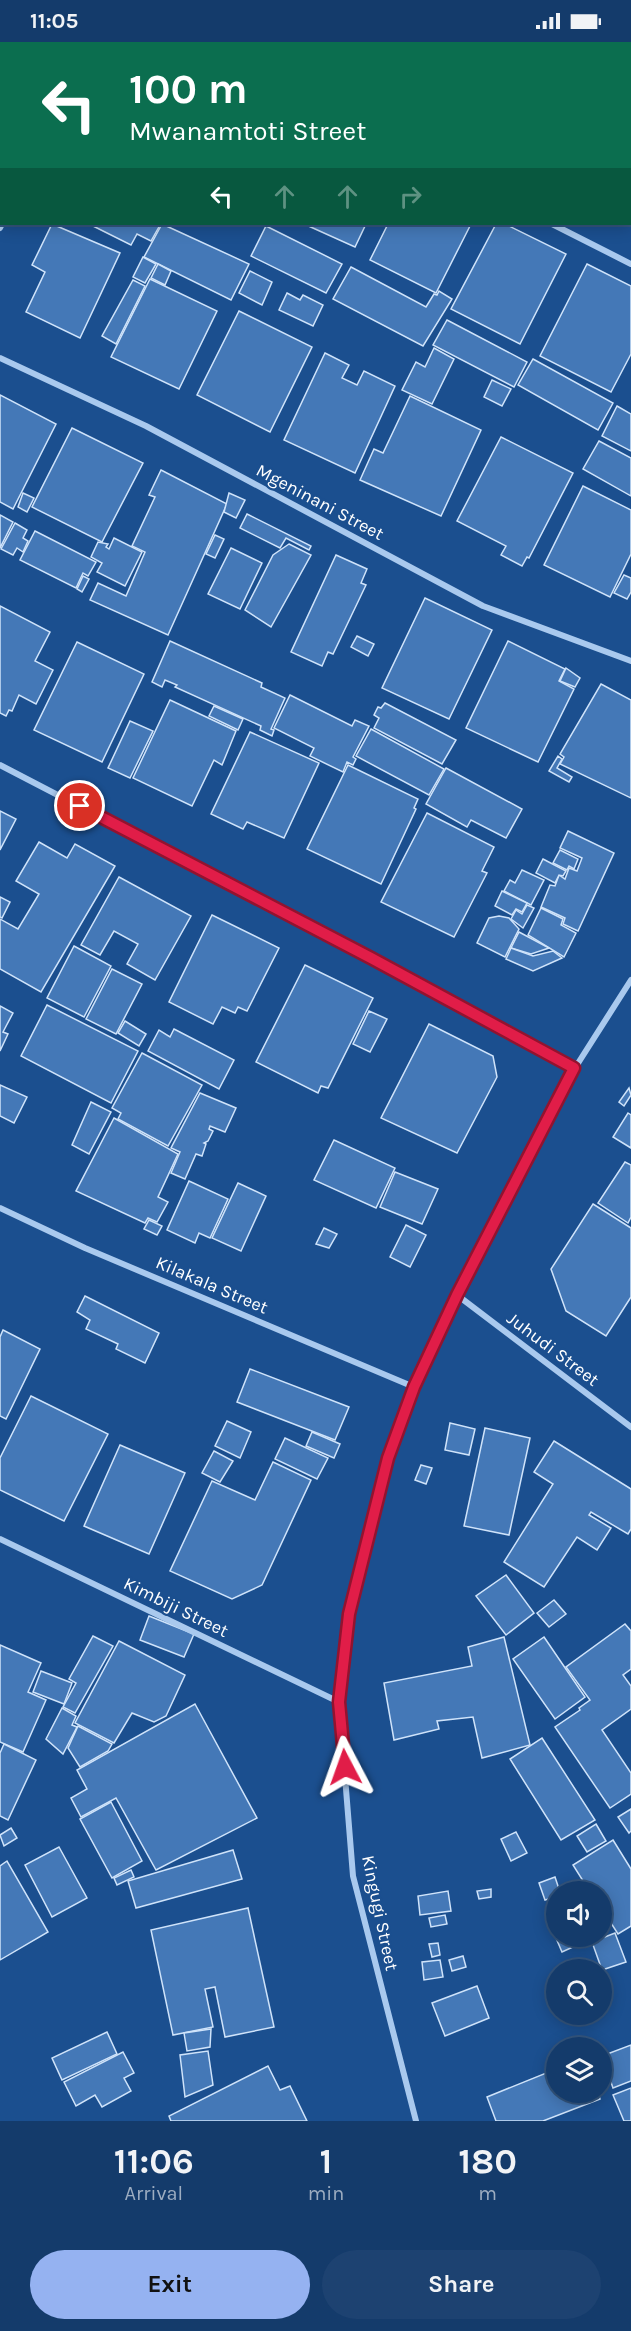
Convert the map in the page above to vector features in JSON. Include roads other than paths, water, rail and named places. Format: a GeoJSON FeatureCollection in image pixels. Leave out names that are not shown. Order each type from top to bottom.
{"type":"FeatureCollection","features":[{"type":"Feature","properties":{"kind":"street"},"geometry":{"type":"LineString","coordinates":[[554,225],[631,264]]}},
{"type":"Feature","properties":{"kind":"street","name":"Mgeninani Street"},"geometry":{"type":"LineString","coordinates":[[0,358],[146,426],[483,606],[631,661]]}},
{"type":"Feature","properties":{"kind":"street"},"geometry":{"type":"LineString","coordinates":[[0,765],[371,958],[574,1068]]}},
{"type":"Feature","properties":{"kind":"street","name":"Kingugi Street"},"geometry":{"type":"LineString","coordinates":[[416,2121],[353,1876],[339,1702],[349,1614],[388,1458],[414,1387],[457,1295],[574,1068],[631,980]]}},
{"type":"Feature","properties":{"kind":"street","name":"Kilakala Street"},"geometry":{"type":"LineString","coordinates":[[0,1208],[85,1248],[414,1387]]}},
{"type":"Feature","properties":{"kind":"street","name":"Juhudi Street"},"geometry":{"type":"LineString","coordinates":[[457,1295],[631,1427]]}},
{"type":"Feature","properties":{"kind":"street","name":"Kimbiji Street"},"geometry":{"type":"LineString","coordinates":[[0,1539],[339,1702]]}}]}
